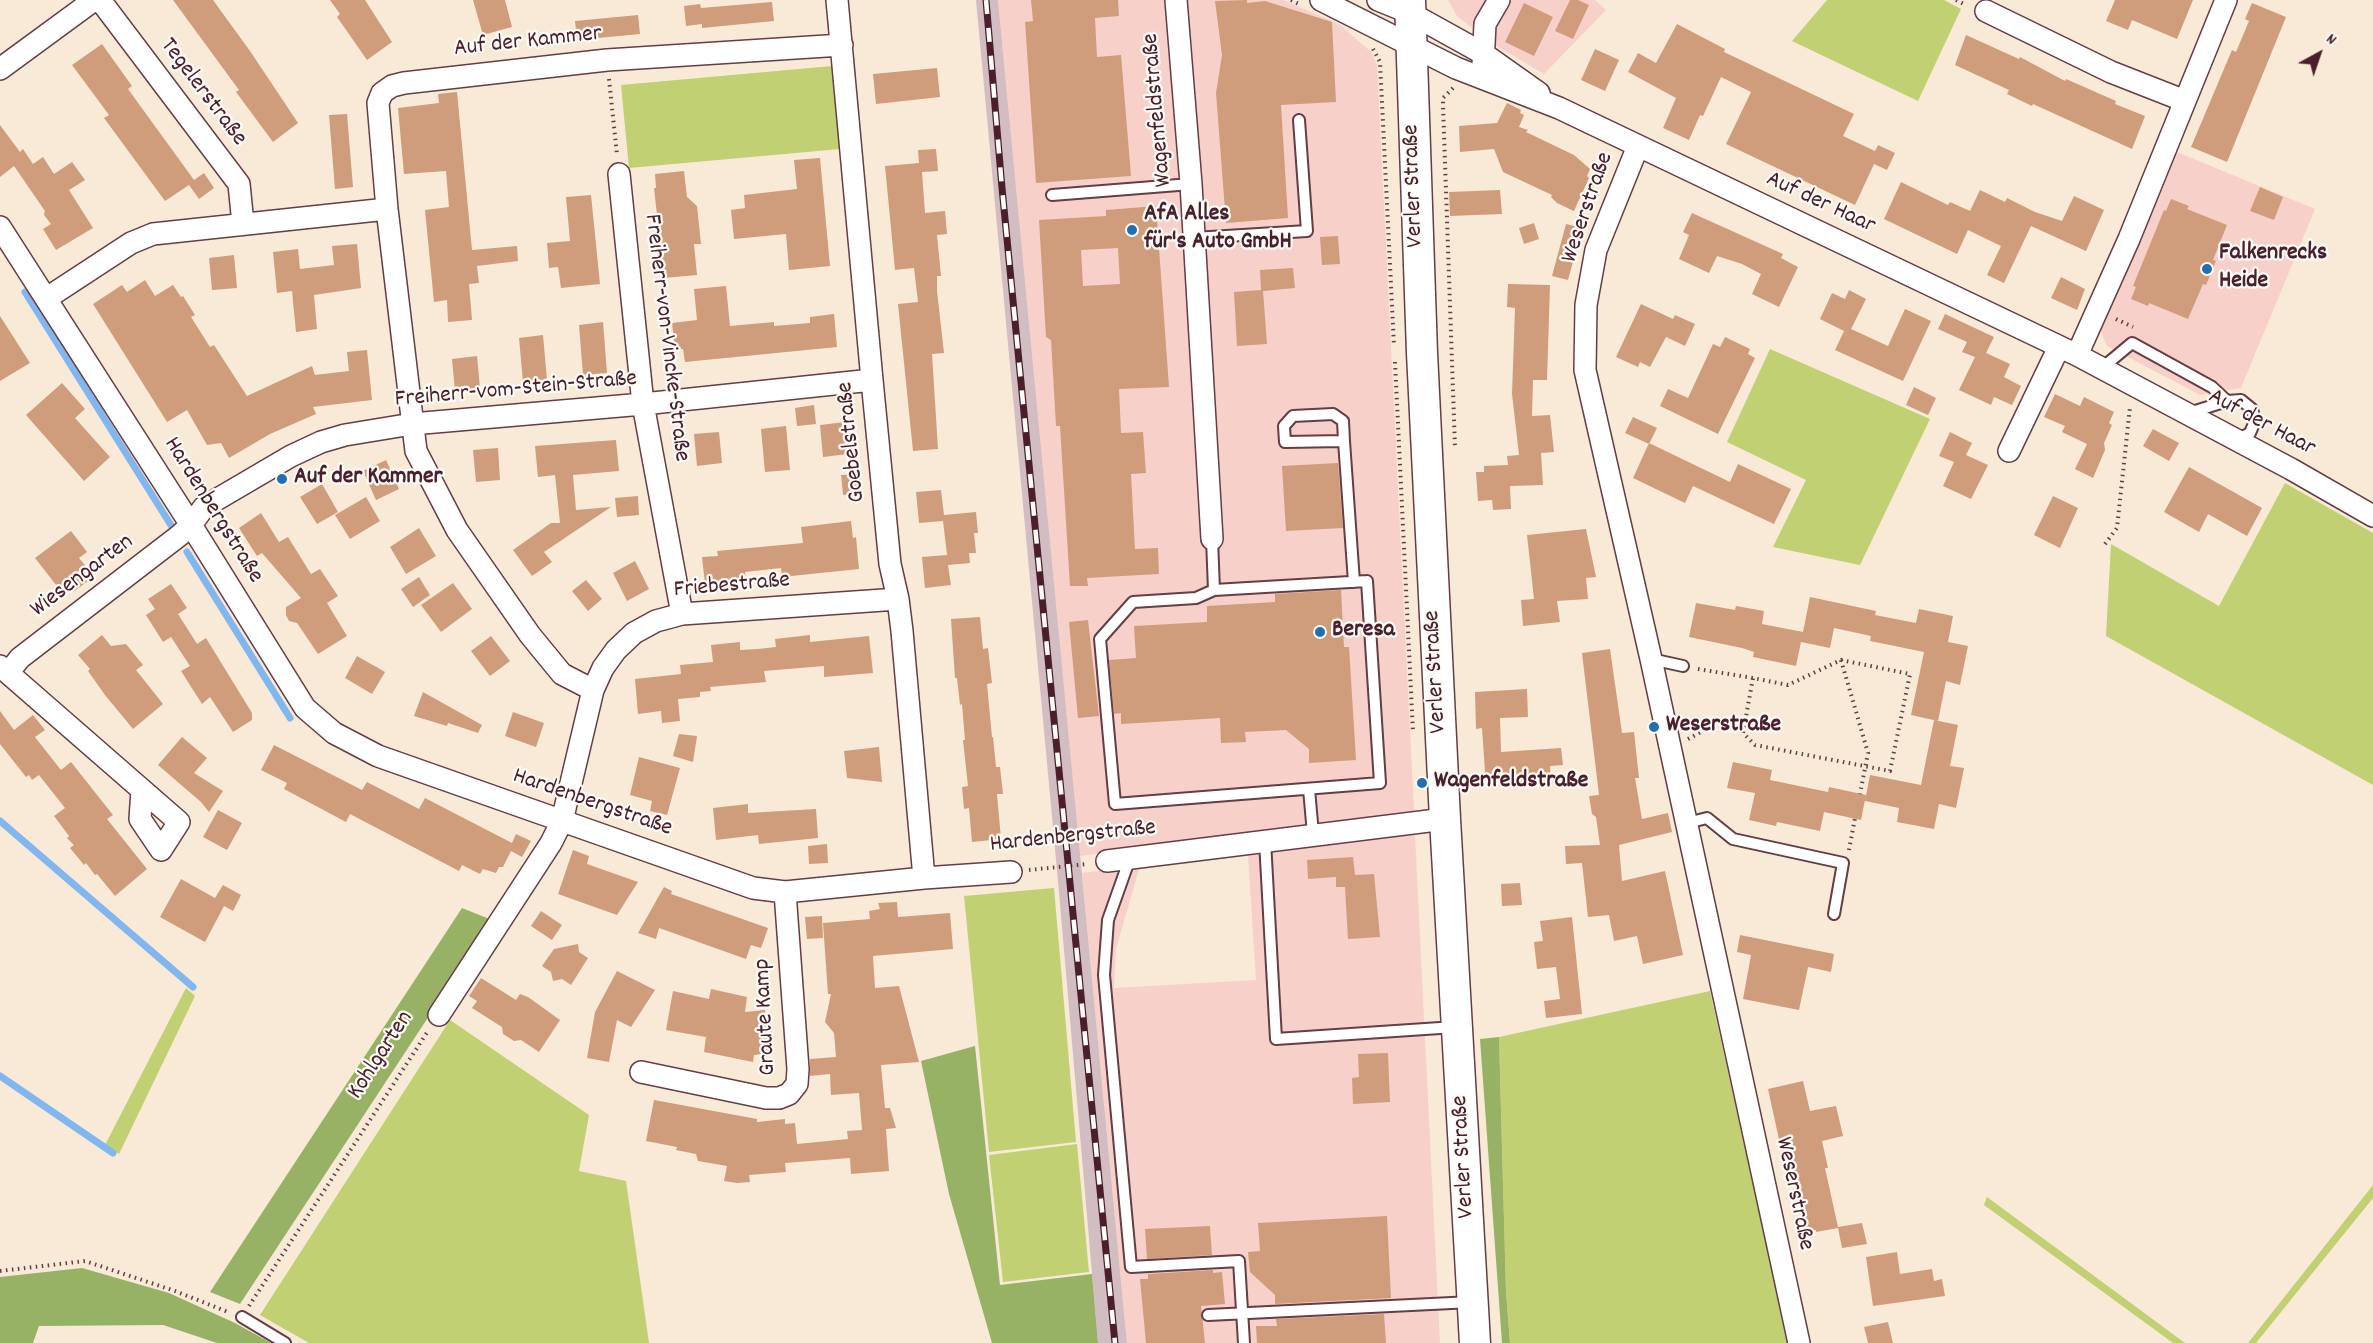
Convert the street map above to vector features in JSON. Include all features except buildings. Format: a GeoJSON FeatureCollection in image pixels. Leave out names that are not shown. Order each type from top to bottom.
{"type":"FeatureCollection","features":[{"type":"Feature","properties":{"kind":"main road","name":"Verler Straße"},"geometry":{"type":"LineString","coordinates":[[1410,7],[1422,353],[1445,819],[1475,1343]]}},
{"type":"Feature","properties":{"kind":"street"},"geometry":{"type":"LineString","coordinates":[[0,69],[94,0]]}},
{"type":"Feature","properties":{"kind":"street","name":"Tegelerstraße"},"geometry":{"type":"LineString","coordinates":[[100,0],[239,184],[243,224]]}},
{"type":"Feature","properties":{"kind":"street","name":"Goebelstraße"},"geometry":{"type":"LineString","coordinates":[[837,0],[890,564],[898,599],[924,878]]}},
{"type":"Feature","properties":{"kind":"street","name":"Wagenfeldstraße"},"geometry":{"type":"LineString","coordinates":[[1176,0],[1191,184],[1212,538]]}},
{"type":"Feature","properties":{"kind":"street","name":"Auf der Haar"},"geometry":{"type":"LineString","coordinates":[[1320,0],[1410,46],[1559,108],[2068,351],[2237,440],[2373,516]]}},
{"type":"Feature","properties":{"kind":"street","name":"Auf der Haar"},"geometry":{"type":"LineString","coordinates":[[1378,0],[1410,7],[1484,54],[1559,108]]}},
{"type":"Feature","properties":{"kind":"street"},"geometry":{"type":"LineString","coordinates":[[1483,78],[1485,24],[1499,0]]}},
{"type":"Feature","properties":{"kind":"street"},"geometry":{"type":"LineString","coordinates":[[2009,451],[2068,351],[2128,239],[2226,0]]}},
{"type":"Feature","properties":{"kind":"street"},"geometry":{"type":"LineString","coordinates":[[1986,11],[2111,72],[2185,101]]}},
{"type":"Feature","properties":{"kind":"street","name":"Auf der Kammer"},"geometry":{"type":"LineString","coordinates":[[593,690],[562,674],[530,635],[457,530],[416,451],[387,209],[378,103],[382,93],[392,86],[404,83],[607,60],[842,45]]}},
{"type":"Feature","properties":{"kind":"street","name":"Weserstraße"},"geometry":{"type":"LineString","coordinates":[[1638,146],[1596,250],[1586,305],[1585,370],[1651,659],[1799,1343]]}},
{"type":"Feature","properties":{"kind":"street","name":"Freiherr-von-Vincke-Straße"},"geometry":{"type":"LineString","coordinates":[[619,174],[643,404],[682,614]]}},
{"type":"Feature","properties":{"kind":"street"},"geometry":{"type":"LineString","coordinates":[[47,298],[131,243],[153,234],[387,209]]}},
{"type":"Feature","properties":{"kind":"street","name":"Hardenbergstraße"},"geometry":{"type":"LineString","coordinates":[[0,227],[305,708],[334,733],[378,756],[753,888],[785,892],[1011,872]]}},
{"type":"Feature","properties":{"kind":"street","name":"Freiherr-vom-Stein-Straße"},"geometry":{"type":"LineString","coordinates":[[191,525],[204,507],[291,456],[321,442],[345,435],[412,424],[643,404],[872,380]]}},
{"type":"Feature","properties":{"kind":"street","name":"Wiesengarten"},"geometry":{"type":"LineString","coordinates":[[142,790],[4,670],[191,525]]}},
{"type":"Feature","properties":{"kind":"street","name":"Friebestraße"},"geometry":{"type":"LineString","coordinates":[[562,820],[593,690],[603,668],[616,650],[634,633],[656,621],[682,614],[898,599]]}},
{"type":"Feature","properties":{"kind":"street","name":"Hardenbergstraße"},"geometry":{"type":"LineString","coordinates":[[1107,861],[1445,819]]}},
{"type":"Feature","properties":{"kind":"street","name":"Kohlgarten"},"geometry":{"type":"LineString","coordinates":[[439,1015],[551,843],[562,820]]}},
{"type":"Feature","properties":{"kind":"street","name":"Graute Kamp"},"geometry":{"type":"LineString","coordinates":[[641,1072],[766,1098],[779,1098],[789,1094],[797,1084],[798,1069],[785,892]]}},
{"type":"Feature","properties":{"kind":"lane"},"geometry":{"type":"LineString","coordinates":[[1194,238],[1307,231],[1299,120]]}},
{"type":"Feature","properties":{"kind":"lane"},"geometry":{"type":"LineString","coordinates":[[1052,195],[1191,184]]}},
{"type":"Feature","properties":{"kind":"lane"},"geometry":{"type":"LineString","coordinates":[[2102,368],[2132,343],[2212,387],[2227,401]]}},
{"type":"Feature","properties":{"kind":"lane"},"geometry":{"type":"LineString","coordinates":[[2187,413],[2227,401],[2241,400],[2252,409],[2255,421],[2250,433],[2237,440]]}},
{"type":"Feature","properties":{"kind":"lane"},"geometry":{"type":"LineString","coordinates":[[1344,441],[1285,442],[1284,426],[1293,416],[1333,414],[1343,421],[1354,582]]}},
{"type":"Feature","properties":{"kind":"lane"},"geometry":{"type":"LineString","coordinates":[[1212,538],[1214,591]]}},
{"type":"Feature","properties":{"kind":"lane"},"geometry":{"type":"LineString","coordinates":[[1366,581],[1380,783],[1115,804],[1100,639],[1133,602],[1196,598],[1214,591],[1354,582],[1366,581]]}},
{"type":"Feature","properties":{"kind":"lane"},"geometry":{"type":"LineString","coordinates":[[1651,659],[1683,666]]}},
{"type":"Feature","properties":{"kind":"lane"},"geometry":{"type":"LineString","coordinates":[[1309,789],[1313,834]]}},
{"type":"Feature","properties":{"kind":"lane"},"geometry":{"type":"LineString","coordinates":[[1687,823],[1707,818],[1734,839],[1843,863],[1834,914]]}},
{"type":"Feature","properties":{"kind":"lane"},"geometry":{"type":"LineString","coordinates":[[1265,841],[1276,1039],[1458,1026]]}},
{"type":"Feature","properties":{"kind":"lane"},"geometry":{"type":"LineString","coordinates":[[1130,858],[1108,920],[1104,975],[1131,1267],[1239,1261],[1244,1343]]}},
{"type":"Feature","properties":{"kind":"lane"},"geometry":{"type":"LineString","coordinates":[[1208,1316],[1472,1302]]}},
{"type":"Feature","properties":{"kind":"lane"},"geometry":{"type":"LineString","coordinates":[[242,1317],[285,1343]]}},
{"type":"Feature","properties":{"kind":"path"},"geometry":{"type":"LineString","coordinates":[[607,60],[619,174]]}},
{"type":"Feature","properties":{"kind":"path"},"geometry":{"type":"LineString","coordinates":[[1443,105],[1443,98],[1457,85]]}},
{"type":"Feature","properties":{"kind":"path"},"geometry":{"type":"LineString","coordinates":[[1382,98],[1387,98]]}},
{"type":"Feature","properties":{"kind":"path"},"geometry":{"type":"LineString","coordinates":[[2105,544],[2117,528],[2130,406],[2135,386]]}},
{"type":"Feature","properties":{"kind":"path"},"geometry":{"type":"LineString","coordinates":[[1683,666],[1753,678],[1788,685],[1841,660],[1910,674],[1890,771],[1755,745],[1743,733],[1753,678]]}},
{"type":"Feature","properties":{"kind":"path"},"geometry":{"type":"LineString","coordinates":[[1841,660],[1868,753],[1860,794]]}},
{"type":"Feature","properties":{"kind":"path"},"geometry":{"type":"LineString","coordinates":[[1843,863],[1849,852],[1855,819]]}},
{"type":"Feature","properties":{"kind":"path","name":"Hardenbergstraße"},"geometry":{"type":"LineString","coordinates":[[1011,872],[1107,861]]}},
{"type":"Feature","properties":{"kind":"path","name":"Kohlgarten"},"geometry":{"type":"LineString","coordinates":[[242,1317],[439,1015]]}},
{"type":"Feature","properties":{"kind":"path"},"geometry":{"type":"LineString","coordinates":[[0,1271],[85,1261],[175,1291],[242,1317]]}},
{"type":"Feature","properties":{"kind":"shaded area"},"geometry":{"type":"Polygon","coordinates":[[[976,0],[998,0],[1127,1343],[1098,1343],[1058,881],[976,0]]]}},
{"type":"Feature","properties":{"kind":"shaded area"},"geometry":{"type":"Polygon","coordinates":[[[998,0],[1283,0],[1339,24],[1371,52],[1377,65],[1414,811],[1080,856],[998,0]]]}},
{"type":"Feature","properties":{"kind":"shaded area"},"geometry":{"type":"Polygon","coordinates":[[[1448,0],[1595,0],[1606,10],[1544,74],[1498,47],[1467,24],[1457,16],[1448,0]]]}},
{"type":"Feature","properties":{"kind":"shaded area","name":"Falkenrecks Heide"},"geometry":{"type":"Polygon","coordinates":[[[2172,150],[2315,209],[2241,388],[2200,395],[2107,346],[2100,330],[2172,150]]]}},
{"type":"Feature","properties":{"kind":"shaded area"},"geometry":{"type":"Polygon","coordinates":[[[1415,835],[1440,1343],[1127,1343],[1082,873],[1140,866],[1116,949],[1114,988],[1256,980],[1248,855],[1415,835]]]}},
{"type":"Feature","properties":{"kind":"green space"},"geometry":{"type":"Polygon","coordinates":[[[1827,0],[1944,0],[1961,9],[1918,101],[1792,41],[1827,0]]]}},
{"type":"Feature","properties":{"kind":"green space"},"geometry":{"type":"Polygon","coordinates":[[[832,66],[840,149],[629,168],[621,85],[832,66]]]}},
{"type":"Feature","properties":{"kind":"green space"},"geometry":{"type":"Polygon","coordinates":[[[1770,349],[1930,419],[1860,565],[1773,547],[1806,480],[1727,442],[1770,349]]]}},
{"type":"Feature","properties":{"kind":"green space"},"geometry":{"type":"Polygon","coordinates":[[[2285,483],[2373,533],[2373,785],[2106,636],[2111,544],[2219,606],[2285,483]]]}},
{"type":"Feature","properties":{"kind":"green space"},"geometry":{"type":"Polygon","coordinates":[[[1054,888],[1076,1142],[989,1152],[964,896],[1054,888]]]}},
{"type":"Feature","properties":{"kind":"green space"},"geometry":{"type":"Polygon","coordinates":[[[462,908],[492,920],[240,1304],[210,1292],[462,908]]]}},
{"type":"Feature","properties":{"kind":"green space"},"geometry":{"type":"Polygon","coordinates":[[[186,988],[195,996],[119,1154],[105,1145],[186,988]]]}},
{"type":"Feature","properties":{"kind":"green space"},"geometry":{"type":"Polygon","coordinates":[[[1710,991],[1788,1343],[1510,1343],[1506,1292],[1499,1037],[1710,991]]]}},
{"type":"Feature","properties":{"kind":"green space"},"geometry":{"type":"Polygon","coordinates":[[[450,1020],[589,1115],[579,1171],[626,1181],[649,1343],[309,1343],[260,1315],[450,1020]]]}},
{"type":"Feature","properties":{"kind":"green space"},"geometry":{"type":"Polygon","coordinates":[[[1499,1037],[1506,1292],[1510,1343],[1502,1343],[1480,1039],[1499,1037]]]}},
{"type":"Feature","properties":{"kind":"green space"},"geometry":{"type":"Polygon","coordinates":[[[975,1046],[1000,1285],[1092,1274],[1098,1343],[992,1343],[949,1194],[921,1061],[975,1046]]]}},
{"type":"Feature","properties":{"kind":"green space"},"geometry":{"type":"Polygon","coordinates":[[[1077,1144],[1089,1272],[1003,1282],[989,1155],[1077,1144]]]}},
{"type":"Feature","properties":{"kind":"green space"},"geometry":{"type":"Polygon","coordinates":[[[2373,1185],[2373,1198],[2256,1343],[2248,1343],[2373,1185]]]}},
{"type":"Feature","properties":{"kind":"green space"},"geometry":{"type":"Polygon","coordinates":[[[1987,1197],[2185,1343],[2173,1343],[1984,1205],[1987,1197]]]}},
{"type":"Feature","properties":{"kind":"green space"},"geometry":{"type":"Polygon","coordinates":[[[82,1268],[169,1293],[235,1323],[271,1343],[217,1343],[163,1325],[39,1326],[33,1343],[0,1343],[0,1277],[82,1268]]]}},
{"type":"Feature","properties":{"kind":"waterway"},"geometry":{"type":"LineString","coordinates":[[25,292],[174,530]]}},
{"type":"Feature","properties":{"kind":"waterway"},"geometry":{"type":"LineString","coordinates":[[187,552],[290,718]]}},
{"type":"Feature","properties":{"kind":"waterway"},"geometry":{"type":"LineString","coordinates":[[0,821],[193,987]]}},
{"type":"Feature","properties":{"kind":"waterway"},"geometry":{"type":"LineString","coordinates":[[0,1076],[113,1153]]}},
{"type":"Feature","properties":{"kind":"railway"},"geometry":{"type":"LineString","coordinates":[[986,0],[1002,188],[1115,1343]]}},
{"type":"Feature","properties":{"kind":"place","name":"AfA Alles für's Auto GmbH"},"geometry":{"type":"Point","coordinates":[1132,230]}},
{"type":"Feature","properties":{"kind":"place","name":"Falkenrecks Heide"},"geometry":{"type":"Point","coordinates":[2207,269]}},
{"type":"Feature","properties":{"kind":"place","name":"Auf der Kammer"},"geometry":{"type":"Point","coordinates":[282,479]}},
{"type":"Feature","properties":{"kind":"place","name":"Beresa"},"geometry":{"type":"Point","coordinates":[1320,632]}},
{"type":"Feature","properties":{"kind":"place","name":"Weserstraße"},"geometry":{"type":"Point","coordinates":[1654,727]}},
{"type":"Feature","properties":{"kind":"place","name":"Wagenfeldstraße"},"geometry":{"type":"Point","coordinates":[1422,783]}}]}
